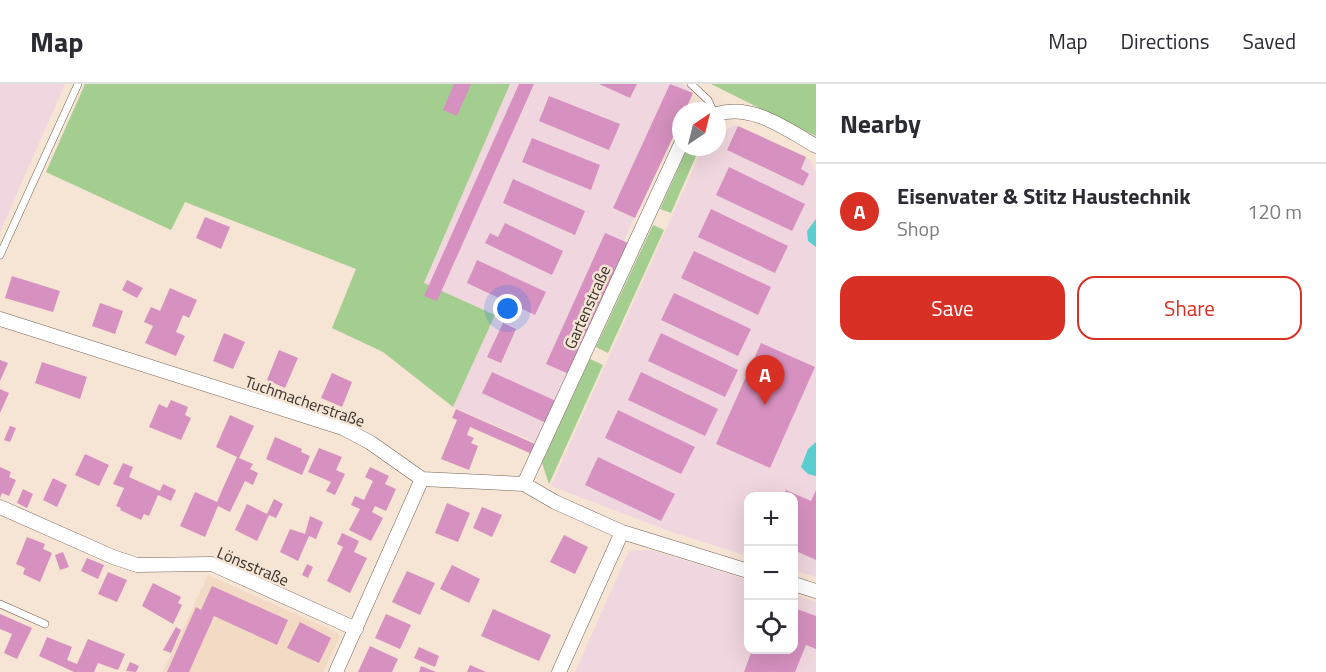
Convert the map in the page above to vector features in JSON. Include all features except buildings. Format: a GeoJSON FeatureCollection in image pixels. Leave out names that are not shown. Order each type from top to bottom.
{"type":"FeatureCollection","features":[{"type":"Feature","properties":{"kind":"street"},"geometry":{"type":"LineString","coordinates":[[726,111],[751,113],[816,146]]}},
{"type":"Feature","properties":{"kind":"street","name":"Gartenstraße"},"geometry":{"type":"LineString","coordinates":[[524,484],[675,156]]}},
{"type":"Feature","properties":{"kind":"street","name":"Tuchmacherstraße"},"geometry":{"type":"LineString","coordinates":[[0,319],[342,428],[371,442],[422,479]]}},
{"type":"Feature","properties":{"kind":"street"},"geometry":{"type":"LineString","coordinates":[[336,672],[422,479],[524,484],[555,502],[622,532],[744,569]]}},
{"type":"Feature","properties":{"kind":"street","name":"Lönsstraße"},"geometry":{"type":"LineString","coordinates":[[0,507],[113,558],[137,565],[212,564],[356,629]]}},
{"type":"Feature","properties":{"kind":"street"},"geometry":{"type":"LineString","coordinates":[[559,672],[622,532]]}},
{"type":"Feature","properties":{"kind":"street"},"geometry":{"type":"LineString","coordinates":[[798,585],[816,591]]}},
{"type":"Feature","properties":{"kind":"lane"},"geometry":{"type":"LineString","coordinates":[[0,255],[78,84]]}},
{"type":"Feature","properties":{"kind":"lane"},"geometry":{"type":"LineString","coordinates":[[691,84],[709,102]]}},
{"type":"Feature","properties":{"kind":"lane"},"geometry":{"type":"LineString","coordinates":[[0,604],[45,624]]}},
{"type":"Feature","properties":{"kind":"shaded area"},"geometry":{"type":"Polygon","coordinates":[[[0,84],[65,84],[0,232],[0,84]]]}},
{"type":"Feature","properties":{"kind":"shaded area"},"geometry":{"type":"Polygon","coordinates":[[[510,84],[682,84],[690,88],[684,102],[672,102],[672,130],[537,443],[453,407],[495,316],[424,284],[510,84]]]}},
{"type":"Feature","properties":{"kind":"shaded area"},"geometry":{"type":"Polygon","coordinates":[[[735,125],[810,160],[816,172],[816,577],[798,571],[798,492],[744,492],[744,555],[672,532],[551,486],[699,156],[726,156],[726,130],[735,125]]]}},
{"type":"Feature","properties":{"kind":"shaded area"},"geometry":{"type":"Polygon","coordinates":[[[651,550],[744,579],[744,654],[798,654],[798,596],[816,602],[816,672],[575,672],[629,551],[651,550]]]}},
{"type":"Feature","properties":{"kind":"shaded area"},"geometry":{"type":"Polygon","coordinates":[[[208,575],[336,632],[340,636],[323,672],[163,672],[208,575]]]}},
{"type":"Feature","properties":{"kind":"green space"},"geometry":{"type":"Polygon","coordinates":[[[85,84],[510,84],[424,283],[495,315],[453,407],[383,352],[332,328],[356,269],[185,202],[171,230],[46,172],[85,84]]]}},
{"type":"Feature","properties":{"kind":"green space"},"geometry":{"type":"Polygon","coordinates":[[[711,84],[816,84],[816,136],[711,84]]]}},
{"type":"Feature","properties":{"kind":"green space"},"geometry":{"type":"Polygon","coordinates":[[[684,156],[696,156],[671,213],[660,209],[684,156]]]}},
{"type":"Feature","properties":{"kind":"green space"},"geometry":{"type":"Polygon","coordinates":[[[653,225],[664,230],[608,353],[596,347],[653,225]]]}},
{"type":"Feature","properties":{"kind":"green space"},"geometry":{"type":"Polygon","coordinates":[[[590,359],[603,365],[549,484],[542,463],[590,359]]]}},
{"type":"Feature","properties":{"kind":"water"},"geometry":{"type":"Polygon","coordinates":[[[816,219],[816,247],[808,241],[807,231],[816,219]]]}},
{"type":"Feature","properties":{"kind":"water"},"geometry":{"type":"Polygon","coordinates":[[[816,442],[816,476],[808,474],[801,467],[808,449],[816,442]]]}},
{"type":"Feature","properties":{"kind":"place","name":"Eisenvater & Stitz Haustechnik"},"geometry":{"type":"Point","coordinates":[765,405]}}]}
